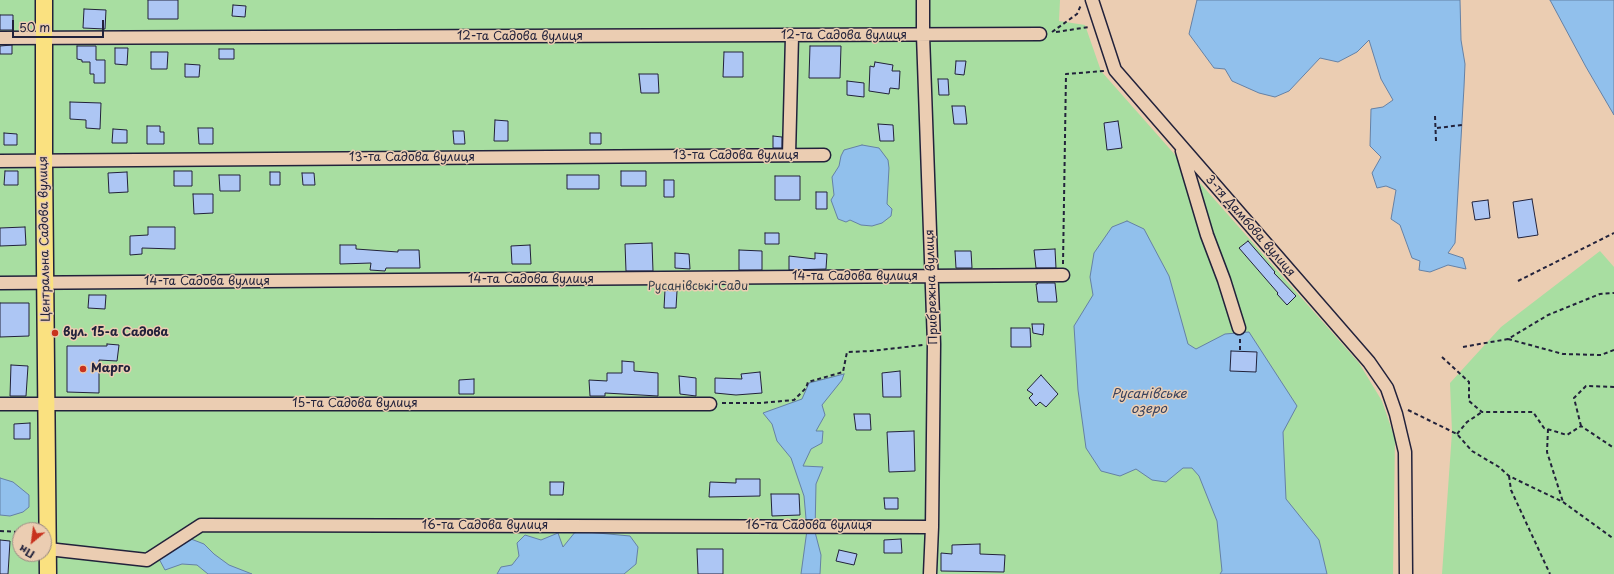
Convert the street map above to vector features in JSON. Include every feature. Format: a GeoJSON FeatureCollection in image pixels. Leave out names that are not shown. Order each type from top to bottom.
{"type":"FeatureCollection","features":[{"type":"Feature","properties":{"kind":"main road","name":"Центральна Садова вулиця"},"geometry":{"type":"LineString","coordinates":[[44,0],[48,522]]}},
{"type":"Feature","properties":{"kind":"main road","name":"Центральна Садова вулиця"},"geometry":{"type":"LineString","coordinates":[[48,562],[48,574]]}},
{"type":"Feature","properties":{"kind":"street","name":"Прибрежна вулиця"},"geometry":{"type":"LineString","coordinates":[[924,0],[934,344],[930,574]]}},
{"type":"Feature","properties":{"kind":"street","name":"3-тя Дамбова вулиця"},"geometry":{"type":"LineString","coordinates":[[1092,0],[1115,70],[1369,362],[1387,388],[1405,452],[1406,574]]}},
{"type":"Feature","properties":{"kind":"street","name":"12-та Садова вулиця"},"geometry":{"type":"LineString","coordinates":[[0,38],[924,36],[1040,34]]}},
{"type":"Feature","properties":{"kind":"street"},"geometry":{"type":"LineString","coordinates":[[789,155],[792,36]]}},
{"type":"Feature","properties":{"kind":"street"},"geometry":{"type":"LineString","coordinates":[[1181,146],[1207,235],[1224,280],[1239,328]]}},
{"type":"Feature","properties":{"kind":"street","name":"13-та Садова вулиця"},"geometry":{"type":"LineString","coordinates":[[0,161],[824,155]]}},
{"type":"Feature","properties":{"kind":"street","name":"14-та Садова вулиця"},"geometry":{"type":"LineString","coordinates":[[0,283],[1063,275]]}},
{"type":"Feature","properties":{"kind":"street","name":"15-та Садова вулиця"},"geometry":{"type":"LineString","coordinates":[[0,404],[710,404]]}},
{"type":"Feature","properties":{"kind":"street","name":"16-та Садова вулиця"},"geometry":{"type":"LineString","coordinates":[[52,549],[147,560],[201,525],[932,526]]}},
{"type":"Feature","properties":{"kind":"path"},"geometry":{"type":"LineString","coordinates":[[1054,32],[1078,14],[1083,0]]}},
{"type":"Feature","properties":{"kind":"path"},"geometry":{"type":"LineString","coordinates":[[1040,34],[1100,25]]}},
{"type":"Feature","properties":{"kind":"path"},"geometry":{"type":"LineString","coordinates":[[1063,275],[1066,74],[1115,70]]}},
{"type":"Feature","properties":{"kind":"path"},"geometry":{"type":"LineString","coordinates":[[1435,116],[1437,128],[1436,141]]}},
{"type":"Feature","properties":{"kind":"path"},"geometry":{"type":"LineString","coordinates":[[1437,128],[1462,125]]}},
{"type":"Feature","properties":{"kind":"path"},"geometry":{"type":"LineString","coordinates":[[1518,281],[1614,233]]}},
{"type":"Feature","properties":{"kind":"path"},"geometry":{"type":"LineString","coordinates":[[1463,347],[1508,339],[1548,315],[1600,294],[1614,293]]}},
{"type":"Feature","properties":{"kind":"path"},"geometry":{"type":"LineString","coordinates":[[1508,339],[1563,354],[1600,355],[1614,350]]}},
{"type":"Feature","properties":{"kind":"path"},"geometry":{"type":"LineString","coordinates":[[710,404],[760,403],[794,400],[806,388],[808,382],[844,372],[847,352],[871,351],[934,344]]}},
{"type":"Feature","properties":{"kind":"path"},"geometry":{"type":"LineString","coordinates":[[1442,357],[1469,382],[1470,401],[1482,412]]}},
{"type":"Feature","properties":{"kind":"path"},"geometry":{"type":"LineString","coordinates":[[1614,387],[1586,386],[1574,398],[1581,426],[1614,448]]}},
{"type":"Feature","properties":{"kind":"path"},"geometry":{"type":"LineString","coordinates":[[1392,403],[1457,434],[1472,451],[1499,467],[1509,476],[1562,502],[1614,540]]}},
{"type":"Feature","properties":{"kind":"path"},"geometry":{"type":"LineString","coordinates":[[1457,434],[1467,422],[1482,412],[1533,412],[1544,428],[1567,435],[1581,426]]}},
{"type":"Feature","properties":{"kind":"path"},"geometry":{"type":"LineString","coordinates":[[1548,429],[1547,452],[1562,502]]}},
{"type":"Feature","properties":{"kind":"path"},"geometry":{"type":"LineString","coordinates":[[1509,476],[1511,490],[1550,574]]}},
{"type":"Feature","properties":{"kind":"path"},"geometry":{"type":"LineString","coordinates":[[0,531],[12,532]]}},
{"type":"Feature","properties":{"kind":"green space","name":"Русанівські Сади"},"geometry":{"type":"Polygon","coordinates":[[[0,0],[1060,0],[1059,21],[1085,25],[1101,71],[1359,363],[1382,401],[1395,439],[1393,574],[0,574],[0,0]]]}},
{"type":"Feature","properties":{"kind":"green space"},"geometry":{"type":"Polygon","coordinates":[[[1600,251],[1614,267],[1614,574],[1442,574],[1452,432],[1450,383],[1501,327],[1600,251]]]}},
{"type":"Feature","properties":{"kind":"water"},"geometry":{"type":"Polygon","coordinates":[[[1197,0],[1460,0],[1461,40],[1465,64],[1464,87],[1455,243],[1448,253],[1463,258],[1466,269],[1448,265],[1430,272],[1419,270],[1420,261],[1412,258],[1400,225],[1391,219],[1396,190],[1386,186],[1377,188],[1372,173],[1381,157],[1370,146],[1371,109],[1383,107],[1393,100],[1381,79],[1369,40],[1357,52],[1338,62],[1320,58],[1289,91],[1275,97],[1259,93],[1232,81],[1225,69],[1214,68],[1189,34],[1197,0]]]}},
{"type":"Feature","properties":{"kind":"water"},"geometry":{"type":"Polygon","coordinates":[[[1550,0],[1614,0],[1614,115],[1586,67],[1550,0]]]}},
{"type":"Feature","properties":{"kind":"water"},"geometry":{"type":"Polygon","coordinates":[[[862,145],[879,148],[888,160],[889,168],[887,204],[892,209],[891,216],[882,223],[872,226],[861,225],[850,220],[846,222],[838,219],[831,200],[834,195],[832,177],[839,166],[844,150],[862,145]]]}},
{"type":"Feature","properties":{"kind":"water","name":"Русанівське озеро"},"geometry":{"type":"Polygon","coordinates":[[[1127,221],[1144,229],[1169,276],[1188,344],[1196,349],[1225,334],[1249,332],[1297,406],[1283,432],[1286,499],[1319,540],[1327,574],[1220,574],[1222,571],[1217,521],[1199,476],[1192,468],[1183,468],[1166,482],[1152,480],[1136,469],[1120,476],[1101,471],[1086,448],[1078,390],[1074,326],[1093,295],[1090,277],[1094,253],[1112,227],[1127,221]]]}},
{"type":"Feature","properties":{"kind":"water"},"geometry":{"type":"Polygon","coordinates":[[[844,374],[842,380],[822,405],[825,415],[816,431],[823,431],[822,443],[811,449],[803,466],[823,467],[816,484],[815,532],[821,555],[820,574],[801,574],[807,530],[804,496],[791,458],[777,441],[772,424],[763,413],[802,399],[809,383],[844,374]]]}},
{"type":"Feature","properties":{"kind":"water"},"geometry":{"type":"Polygon","coordinates":[[[0,478],[13,482],[29,495],[29,507],[23,512],[10,516],[0,515],[0,478]]]}},
{"type":"Feature","properties":{"kind":"water"},"geometry":{"type":"Polygon","coordinates":[[[576,531],[630,536],[638,547],[636,564],[624,574],[497,574],[501,567],[512,565],[519,556],[517,543],[525,535],[541,540],[558,533],[563,547],[576,531]]]}},
{"type":"Feature","properties":{"kind":"water"},"geometry":{"type":"Polygon","coordinates":[[[191,539],[204,544],[214,554],[229,565],[252,574],[208,574],[197,565],[182,564],[165,570],[158,557],[181,543],[191,539]]]}},
{"type":"Feature","properties":{"kind":"building"},"geometry":{"type":"Polygon","coordinates":[[[148,0],[178,0],[178,19],[148,19],[148,0]]]}},
{"type":"Feature","properties":{"kind":"building"},"geometry":{"type":"Polygon","coordinates":[[[233,5],[246,6],[245,17],[232,16],[233,5]]]}},
{"type":"Feature","properties":{"kind":"building"},"geometry":{"type":"Polygon","coordinates":[[[84,9],[106,10],[105,29],[83,28],[84,9]]]}},
{"type":"Feature","properties":{"kind":"building"},"geometry":{"type":"Polygon","coordinates":[[[0,15],[13,15],[13,30],[0,30],[0,15]]]}},
{"type":"Feature","properties":{"kind":"building"},"geometry":{"type":"Polygon","coordinates":[[[12,45],[12,54],[0,54],[0,46],[12,45]]]}},
{"type":"Feature","properties":{"kind":"building"},"geometry":{"type":"Polygon","coordinates":[[[77,46],[96,46],[96,60],[105,60],[105,83],[94,83],[94,74],[90,74],[90,62],[82,62],[82,60],[77,59],[77,46]]]}},
{"type":"Feature","properties":{"kind":"building"},"geometry":{"type":"Polygon","coordinates":[[[810,46],[841,46],[840,78],[809,78],[810,46]]]}},
{"type":"Feature","properties":{"kind":"building"},"geometry":{"type":"Polygon","coordinates":[[[115,48],[128,48],[127,65],[115,64],[115,48]]]}},
{"type":"Feature","properties":{"kind":"building"},"geometry":{"type":"Polygon","coordinates":[[[219,49],[234,49],[234,59],[219,59],[219,49]]]}},
{"type":"Feature","properties":{"kind":"building"},"geometry":{"type":"Polygon","coordinates":[[[151,52],[168,52],[167,69],[151,69],[151,52]]]}},
{"type":"Feature","properties":{"kind":"building"},"geometry":{"type":"Polygon","coordinates":[[[724,52],[743,52],[743,77],[723,77],[724,52]]]}},
{"type":"Feature","properties":{"kind":"building"},"geometry":{"type":"Polygon","coordinates":[[[956,61],[966,61],[964,75],[955,74],[956,61]]]}},
{"type":"Feature","properties":{"kind":"building"},"geometry":{"type":"Polygon","coordinates":[[[875,62],[893,65],[892,71],[900,71],[899,89],[890,88],[889,94],[869,91],[870,66],[874,67],[875,62]]]}},
{"type":"Feature","properties":{"kind":"building"},"geometry":{"type":"Polygon","coordinates":[[[185,64],[200,65],[199,77],[185,77],[185,64]]]}},
{"type":"Feature","properties":{"kind":"building"},"geometry":{"type":"Polygon","coordinates":[[[639,74],[658,74],[659,93],[641,93],[639,74]]]}},
{"type":"Feature","properties":{"kind":"building"},"geometry":{"type":"Polygon","coordinates":[[[938,79],[948,79],[949,95],[939,95],[938,79]]]}},
{"type":"Feature","properties":{"kind":"building"},"geometry":{"type":"Polygon","coordinates":[[[847,81],[864,83],[864,97],[847,95],[847,81]]]}},
{"type":"Feature","properties":{"kind":"building"},"geometry":{"type":"Polygon","coordinates":[[[70,102],[101,103],[100,129],[86,128],[86,120],[70,119],[70,102]]]}},
{"type":"Feature","properties":{"kind":"building"},"geometry":{"type":"Polygon","coordinates":[[[952,106],[965,106],[967,124],[954,124],[952,106]]]}},
{"type":"Feature","properties":{"kind":"building"},"geometry":{"type":"Polygon","coordinates":[[[495,120],[508,121],[508,141],[494,141],[495,120]]]}},
{"type":"Feature","properties":{"kind":"building"},"geometry":{"type":"Polygon","coordinates":[[[1118,121],[1122,148],[1107,150],[1104,123],[1118,121]]]}},
{"type":"Feature","properties":{"kind":"building"},"geometry":{"type":"Polygon","coordinates":[[[878,124],[893,125],[894,141],[880,141],[878,124]]]}},
{"type":"Feature","properties":{"kind":"building"},"geometry":{"type":"Polygon","coordinates":[[[147,126],[160,126],[160,132],[164,132],[164,144],[147,144],[147,126]]]}},
{"type":"Feature","properties":{"kind":"building"},"geometry":{"type":"Polygon","coordinates":[[[198,128],[213,128],[213,144],[199,144],[198,128]]]}},
{"type":"Feature","properties":{"kind":"building"},"geometry":{"type":"Polygon","coordinates":[[[113,129],[127,130],[127,143],[112,143],[113,129]]]}},
{"type":"Feature","properties":{"kind":"building"},"geometry":{"type":"Polygon","coordinates":[[[453,131],[464,131],[465,144],[454,144],[453,131]]]}},
{"type":"Feature","properties":{"kind":"building"},"geometry":{"type":"Polygon","coordinates":[[[4,133],[17,134],[17,145],[4,145],[4,133]]]}},
{"type":"Feature","properties":{"kind":"building"},"geometry":{"type":"Polygon","coordinates":[[[590,133],[601,133],[601,144],[590,144],[590,133]]]}},
{"type":"Feature","properties":{"kind":"building"},"geometry":{"type":"Polygon","coordinates":[[[773,136],[782,137],[782,148],[773,148],[773,136]]]}},
{"type":"Feature","properties":{"kind":"building"},"geometry":{"type":"Polygon","coordinates":[[[5,171],[18,171],[18,185],[4,185],[5,171]]]}},
{"type":"Feature","properties":{"kind":"building"},"geometry":{"type":"Polygon","coordinates":[[[174,171],[192,171],[192,186],[174,186],[174,171]]]}},
{"type":"Feature","properties":{"kind":"building"},"geometry":{"type":"Polygon","coordinates":[[[621,171],[646,171],[646,186],[621,186],[621,171]]]}},
{"type":"Feature","properties":{"kind":"building"},"geometry":{"type":"Polygon","coordinates":[[[127,172],[128,192],[109,193],[108,173],[127,172]]]}},
{"type":"Feature","properties":{"kind":"building"},"geometry":{"type":"Polygon","coordinates":[[[270,172],[280,172],[280,185],[270,185],[270,172]]]}},
{"type":"Feature","properties":{"kind":"building"},"geometry":{"type":"Polygon","coordinates":[[[302,173],[314,173],[315,185],[303,185],[302,173]]]}},
{"type":"Feature","properties":{"kind":"building"},"geometry":{"type":"Polygon","coordinates":[[[219,175],[240,175],[240,191],[220,191],[219,175]]]}},
{"type":"Feature","properties":{"kind":"building"},"geometry":{"type":"Polygon","coordinates":[[[567,175],[599,175],[599,189],[567,189],[567,175]]]}},
{"type":"Feature","properties":{"kind":"building"},"geometry":{"type":"Polygon","coordinates":[[[775,176],[800,176],[800,200],[775,200],[775,176]]]}},
{"type":"Feature","properties":{"kind":"building"},"geometry":{"type":"Polygon","coordinates":[[[664,180],[674,180],[674,197],[664,197],[664,180]]]}},
{"type":"Feature","properties":{"kind":"building"},"geometry":{"type":"Polygon","coordinates":[[[816,192],[827,192],[827,209],[816,209],[816,192]]]}},
{"type":"Feature","properties":{"kind":"building"},"geometry":{"type":"Polygon","coordinates":[[[193,194],[213,194],[213,213],[194,214],[193,194]]]}},
{"type":"Feature","properties":{"kind":"building"},"geometry":{"type":"Polygon","coordinates":[[[1532,199],[1538,235],[1518,238],[1513,202],[1532,199]]]}},
{"type":"Feature","properties":{"kind":"building"},"geometry":{"type":"Polygon","coordinates":[[[1488,200],[1490,218],[1475,220],[1472,202],[1488,200]]]}},
{"type":"Feature","properties":{"kind":"building"},"geometry":{"type":"Polygon","coordinates":[[[25,227],[26,245],[0,246],[0,228],[25,227]]]}},
{"type":"Feature","properties":{"kind":"building"},"geometry":{"type":"Polygon","coordinates":[[[148,227],[175,227],[175,249],[142,248],[142,254],[130,255],[130,236],[148,235],[148,227]]]}},
{"type":"Feature","properties":{"kind":"building"},"geometry":{"type":"Polygon","coordinates":[[[765,233],[779,233],[779,244],[765,244],[765,233]]]}},
{"type":"Feature","properties":{"kind":"building"},"geometry":{"type":"Polygon","coordinates":[[[1248,241],[1275,272],[1274,273],[1296,296],[1287,305],[1239,248],[1248,241]]]}},
{"type":"Feature","properties":{"kind":"building"},"geometry":{"type":"Polygon","coordinates":[[[652,243],[653,271],[626,271],[625,244],[652,243]]]}},
{"type":"Feature","properties":{"kind":"building"},"geometry":{"type":"Polygon","coordinates":[[[340,245],[356,245],[356,249],[398,252],[398,250],[419,250],[420,268],[386,268],[385,271],[370,270],[371,263],[340,264],[340,245]]]}},
{"type":"Feature","properties":{"kind":"building"},"geometry":{"type":"Polygon","coordinates":[[[530,245],[531,264],[512,264],[511,246],[530,245]]]}},
{"type":"Feature","properties":{"kind":"building"},"geometry":{"type":"Polygon","coordinates":[[[1055,249],[1056,268],[1036,268],[1034,250],[1055,249]]]}},
{"type":"Feature","properties":{"kind":"building"},"geometry":{"type":"Polygon","coordinates":[[[739,250],[762,251],[762,270],[739,270],[739,250]]]}},
{"type":"Feature","properties":{"kind":"building"},"geometry":{"type":"Polygon","coordinates":[[[955,251],[971,251],[972,268],[956,268],[955,251]]]}},
{"type":"Feature","properties":{"kind":"building"},"geometry":{"type":"Polygon","coordinates":[[[675,253],[689,254],[690,269],[675,268],[675,253]]]}},
{"type":"Feature","properties":{"kind":"building"},"geometry":{"type":"Polygon","coordinates":[[[815,253],[827,254],[826,269],[789,270],[789,256],[815,259],[815,253]]]}},
{"type":"Feature","properties":{"kind":"building"},"geometry":{"type":"Polygon","coordinates":[[[1037,283],[1055,283],[1057,302],[1038,302],[1037,283]]]}},
{"type":"Feature","properties":{"kind":"building"},"geometry":{"type":"Polygon","coordinates":[[[665,290],[677,291],[676,308],[664,308],[665,290]]]}},
{"type":"Feature","properties":{"kind":"building"},"geometry":{"type":"Polygon","coordinates":[[[89,295],[106,295],[105,309],[88,308],[89,295]]]}},
{"type":"Feature","properties":{"kind":"building"},"geometry":{"type":"Polygon","coordinates":[[[0,303],[29,303],[29,336],[0,337],[0,303]]]}},
{"type":"Feature","properties":{"kind":"building"},"geometry":{"type":"Polygon","coordinates":[[[1032,324],[1044,324],[1043,335],[1033,333],[1032,324]]]}},
{"type":"Feature","properties":{"kind":"building"},"geometry":{"type":"Polygon","coordinates":[[[1011,328],[1030,328],[1031,347],[1011,347],[1011,328]]]}},
{"type":"Feature","properties":{"kind":"building","name":"Марго"},"geometry":{"type":"Polygon","coordinates":[[[107,344],[119,345],[117,361],[99,360],[99,393],[67,392],[67,346],[107,346],[107,344]]]}},
{"type":"Feature","properties":{"kind":"building"},"geometry":{"type":"Polygon","coordinates":[[[1231,351],[1257,352],[1256,372],[1230,371],[1231,351]]]}},
{"type":"Feature","properties":{"kind":"building"},"geometry":{"type":"Polygon","coordinates":[[[622,361],[634,362],[634,371],[658,373],[658,396],[605,393],[605,396],[590,396],[589,380],[607,381],[607,373],[622,373],[622,361]]]}},
{"type":"Feature","properties":{"kind":"building"},"geometry":{"type":"Polygon","coordinates":[[[11,365],[28,366],[26,396],[10,396],[11,365]]]}},
{"type":"Feature","properties":{"kind":"building"},"geometry":{"type":"Polygon","coordinates":[[[900,371],[901,397],[883,397],[882,373],[900,371]]]}},
{"type":"Feature","properties":{"kind":"building"},"geometry":{"type":"Polygon","coordinates":[[[760,372],[762,393],[736,395],[715,393],[715,378],[742,379],[741,374],[760,372]]]}},
{"type":"Feature","properties":{"kind":"building"},"geometry":{"type":"Polygon","coordinates":[[[1041,375],[1058,394],[1046,407],[1040,402],[1036,406],[1029,398],[1033,394],[1027,390],[1041,375]]]}},
{"type":"Feature","properties":{"kind":"building"},"geometry":{"type":"Polygon","coordinates":[[[679,376],[696,378],[696,396],[680,394],[679,376]]]}},
{"type":"Feature","properties":{"kind":"building"},"geometry":{"type":"Polygon","coordinates":[[[474,379],[474,394],[459,394],[459,380],[474,379]]]}},
{"type":"Feature","properties":{"kind":"building"},"geometry":{"type":"Polygon","coordinates":[[[854,414],[870,414],[871,430],[856,430],[854,414]]]}},
{"type":"Feature","properties":{"kind":"building"},"geometry":{"type":"Polygon","coordinates":[[[30,423],[30,439],[14,439],[14,424],[30,423]]]}},
{"type":"Feature","properties":{"kind":"building"},"geometry":{"type":"Polygon","coordinates":[[[914,431],[915,471],[889,472],[887,432],[914,431]]]}},
{"type":"Feature","properties":{"kind":"building"},"geometry":{"type":"Polygon","coordinates":[[[736,479],[760,479],[760,496],[709,497],[710,482],[736,483],[736,479]]]}},
{"type":"Feature","properties":{"kind":"building"},"geometry":{"type":"Polygon","coordinates":[[[550,482],[564,482],[563,495],[550,495],[550,482]]]}},
{"type":"Feature","properties":{"kind":"building"},"geometry":{"type":"Polygon","coordinates":[[[771,494],[799,494],[800,515],[772,516],[771,494]]]}},
{"type":"Feature","properties":{"kind":"building"},"geometry":{"type":"Polygon","coordinates":[[[884,498],[898,498],[898,509],[885,509],[884,498]]]}},
{"type":"Feature","properties":{"kind":"building"},"geometry":{"type":"Polygon","coordinates":[[[901,539],[902,553],[884,553],[884,540],[901,539]]]}},
{"type":"Feature","properties":{"kind":"building"},"geometry":{"type":"Polygon","coordinates":[[[0,540],[10,541],[8,574],[0,574],[0,540]]]}},
{"type":"Feature","properties":{"kind":"building"},"geometry":{"type":"Polygon","coordinates":[[[980,544],[980,554],[1005,555],[1004,572],[941,571],[941,553],[952,554],[952,545],[980,544]]]}},
{"type":"Feature","properties":{"kind":"building"},"geometry":{"type":"Polygon","coordinates":[[[697,549],[723,549],[723,574],[698,574],[697,549]]]}},
{"type":"Feature","properties":{"kind":"building"},"geometry":{"type":"Polygon","coordinates":[[[839,550],[857,554],[854,565],[836,561],[839,550]]]}},
{"type":"Feature","properties":{"kind":"place","name":"вул. 15-а Садова"},"geometry":{"type":"Point","coordinates":[55,333]}},
{"type":"Feature","properties":{"kind":"place","name":"Марго"},"geometry":{"type":"Point","coordinates":[83,369]}}]}
